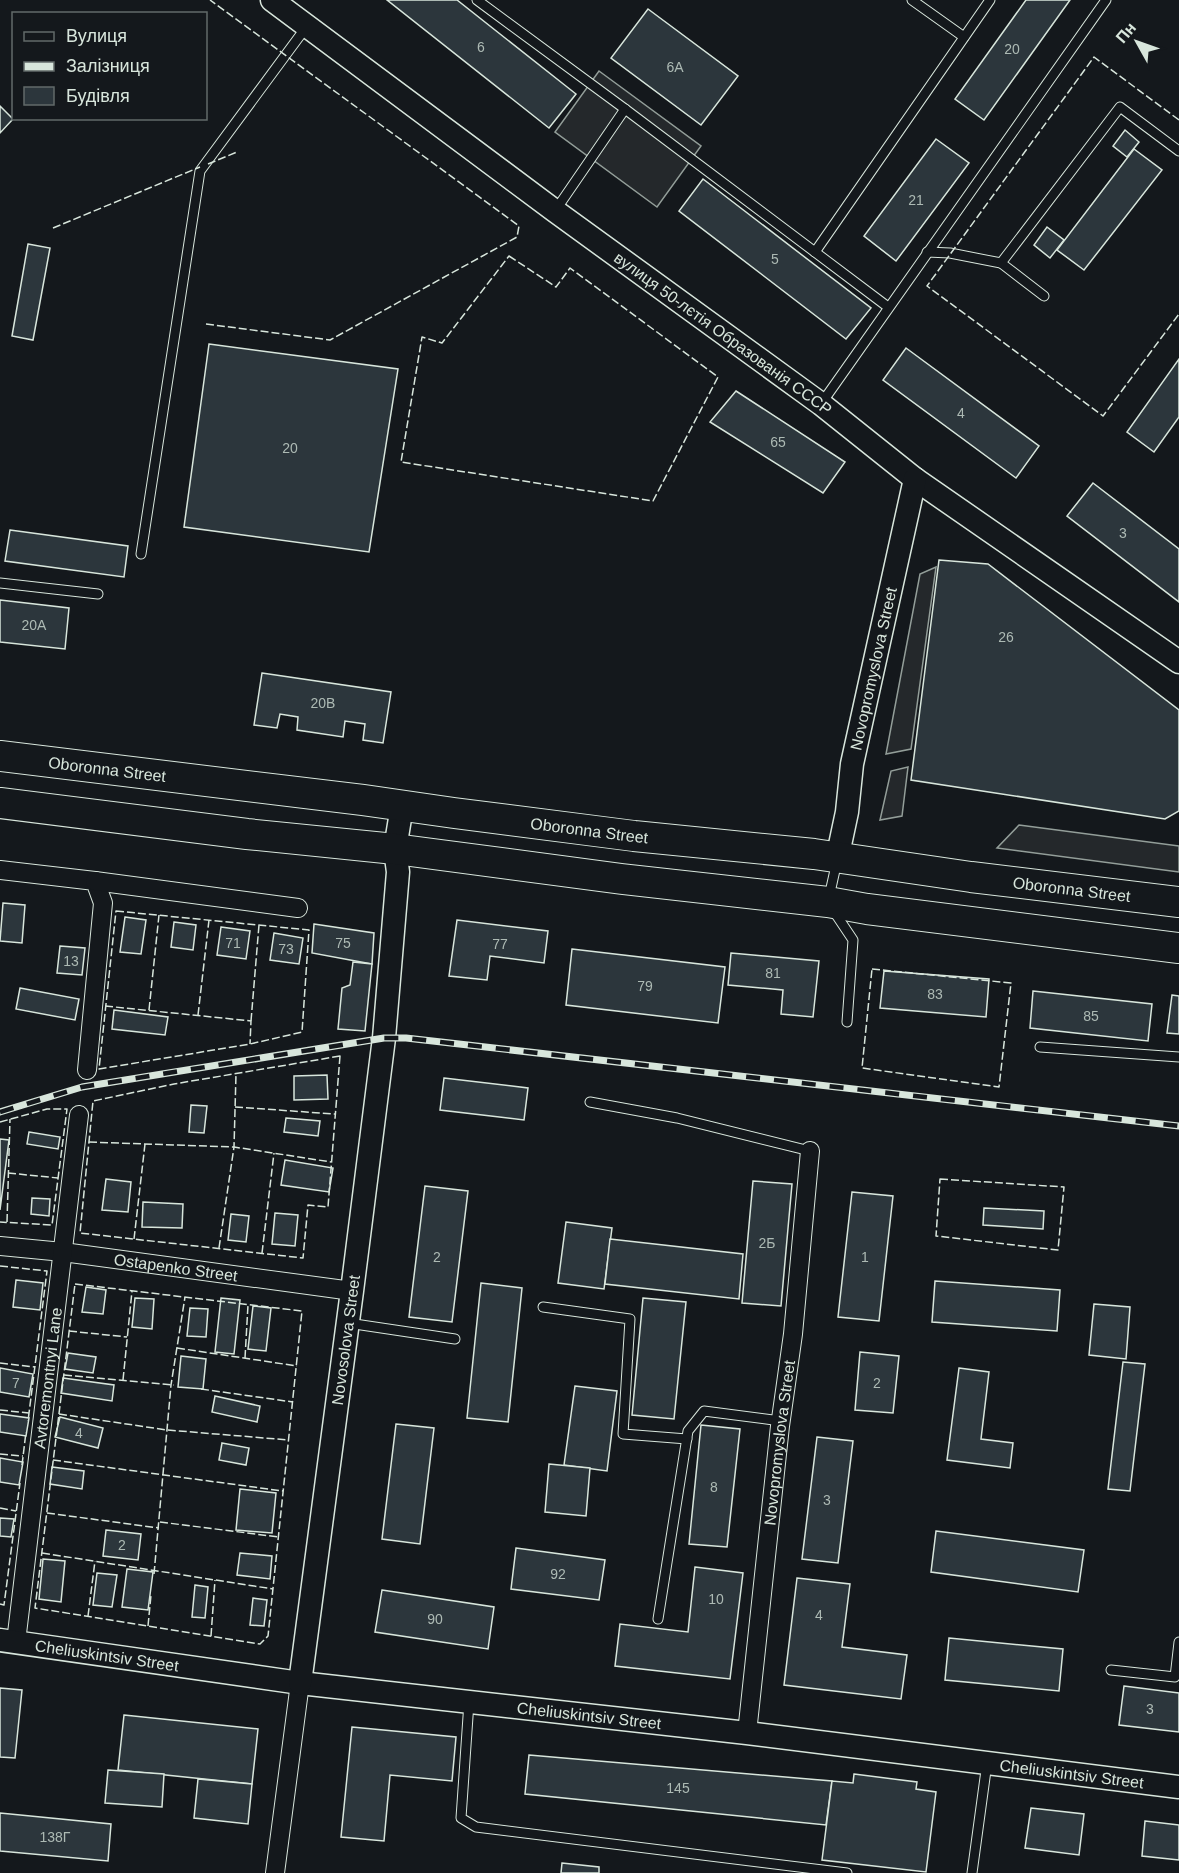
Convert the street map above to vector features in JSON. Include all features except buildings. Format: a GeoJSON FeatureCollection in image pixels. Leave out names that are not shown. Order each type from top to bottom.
{"type":"FeatureCollection","features":[{"type":"Feature","properties":{"kind":"main road","name":"Oboronna Street"},"geometry":{"type":"LineString","coordinates":[[0,756],[1179,902]]}},
{"type":"Feature","properties":{"kind":"main road"},"geometry":{"type":"LineString","coordinates":[[0,803],[828,902],[867,909],[1179,948]]}},
{"type":"Feature","properties":{"kind":"street","name":"вулиця 50-лєтія Образованія СССР"},"geometry":{"type":"LineString","coordinates":[[272,0],[555,211],[821,404],[915,479],[1179,662]]}},
{"type":"Feature","properties":{"kind":"street","name":"Novopromyslova Street"},"geometry":{"type":"LineString","coordinates":[[837,859],[847,812],[852,764],[915,479]]}},
{"type":"Feature","properties":{"kind":"street","name":"Novosolova Street"},"geometry":{"type":"LineString","coordinates":[[275,1873],[384,1038],[398,872],[395,849],[402,806]]}},
{"type":"Feature","properties":{"kind":"street"},"geometry":{"type":"LineString","coordinates":[[0,870],[298,908]]}},
{"type":"Feature","properties":{"kind":"street"},"geometry":{"type":"LineString","coordinates":[[87,1070],[103,903],[95,881]]}},
{"type":"Feature","properties":{"kind":"street","name":"Avtoremontnyi Lane"},"geometry":{"type":"LineString","coordinates":[[8,1641],[63,1252],[79,1114]]}},
{"type":"Feature","properties":{"kind":"street","name":"Novopromyslova Street"},"geometry":{"type":"LineString","coordinates":[[747,1733],[781,1421],[794,1334],[810,1151]]}},
{"type":"Feature","properties":{"kind":"street","name":"Ostapenko Street"},"geometry":{"type":"LineString","coordinates":[[0,1246],[63,1252],[352,1291]]}},
{"type":"Feature","properties":{"kind":"street","name":"Cheliuskintsiv Street"},"geometry":{"type":"LineString","coordinates":[[8,1641],[300,1683],[747,1733],[1179,1786]]}},
{"type":"Feature","properties":{"kind":"lane"},"geometry":{"type":"LineString","coordinates":[[477,0],[888,307]]}},
{"type":"Feature","properties":{"kind":"lane"},"geometry":{"type":"LineString","coordinates":[[912,0],[964,38]]}},
{"type":"Feature","properties":{"kind":"lane"},"geometry":{"type":"LineString","coordinates":[[815,252],[990,0]]}},
{"type":"Feature","properties":{"kind":"lane"},"geometry":{"type":"LineString","coordinates":[[821,404],[1106,0]]}},
{"type":"Feature","properties":{"kind":"lane"},"geometry":{"type":"LineString","coordinates":[[141,554],[200,171],[307,26]]}},
{"type":"Feature","properties":{"kind":"lane"},"geometry":{"type":"LineString","coordinates":[[1000,263],[1120,107],[1179,151]]}},
{"type":"Feature","properties":{"kind":"lane"},"geometry":{"type":"LineString","coordinates":[[555,211],[625,109]]}},
{"type":"Feature","properties":{"kind":"lane"},"geometry":{"type":"LineString","coordinates":[[927,252],[950,253],[1000,263],[1044,296]]}},
{"type":"Feature","properties":{"kind":"lane"},"geometry":{"type":"LineString","coordinates":[[0,583],[98,594]]}},
{"type":"Feature","properties":{"kind":"lane"},"geometry":{"type":"LineString","coordinates":[[837,859],[828,902],[853,940],[847,1023]]}},
{"type":"Feature","properties":{"kind":"lane"},"geometry":{"type":"LineString","coordinates":[[1040,1047],[1179,1057]]}},
{"type":"Feature","properties":{"kind":"lane"},"geometry":{"type":"LineString","coordinates":[[590,1102],[677,1118],[810,1151]]}},
{"type":"Feature","properties":{"kind":"lane"},"geometry":{"type":"LineString","coordinates":[[543,1307],[630,1319],[623,1434],[687,1439]]}},
{"type":"Feature","properties":{"kind":"lane"},"geometry":{"type":"LineString","coordinates":[[348,1323],[455,1340]]}},
{"type":"Feature","properties":{"kind":"lane"},"geometry":{"type":"LineString","coordinates":[[658,1619],[688,1431],[704,1411],[781,1421]]}},
{"type":"Feature","properties":{"kind":"lane"},"geometry":{"type":"LineString","coordinates":[[1111,1670],[1175,1677],[1179,1642]]}},
{"type":"Feature","properties":{"kind":"lane"},"geometry":{"type":"LineString","coordinates":[[470,1702],[461,1818],[476,1827],[847,1873]]}},
{"type":"Feature","properties":{"kind":"lane"},"geometry":{"type":"LineString","coordinates":[[972,1873],[987,1763]]}},
{"type":"Feature","properties":{"kind":"shaded area"},"geometry":{"type":"Polygon","coordinates":[[[599,71],[701,146],[657,207],[555,132],[599,71]]]}},
{"type":"Feature","properties":{"kind":"shaded area"},"geometry":{"type":"Polygon","coordinates":[[[936,567],[911,749],[886,754],[920,574],[936,567]]]}},
{"type":"Feature","properties":{"kind":"shaded area"},"geometry":{"type":"Polygon","coordinates":[[[908,767],[902,816],[880,820],[891,771],[908,767]]]}},
{"type":"Feature","properties":{"kind":"shaded area"},"geometry":{"type":"Polygon","coordinates":[[[1019,825],[1179,846],[1179,872],[997,848],[1019,825]]]}},
{"type":"Feature","properties":{"kind":"railway"},"geometry":{"type":"LineString","coordinates":[[0,1112],[82,1087],[384,1038],[406,1038],[1179,1126]]}},
{"type":"Feature","properties":{"kind":"fence"},"geometry":{"type":"LineString","coordinates":[[206,324],[330,340],[517,237],[519,226],[210,0]]}},
{"type":"Feature","properties":{"kind":"fence"},"geometry":{"type":"LineString","coordinates":[[1179,120],[1094,57],[927,286],[1103,416],[1179,314]]}},
{"type":"Feature","properties":{"kind":"fence"},"geometry":{"type":"LineString","coordinates":[[208,164],[237,152]]}},
{"type":"Feature","properties":{"kind":"fence"},"geometry":{"type":"LineString","coordinates":[[53,228],[200,167]]}},
{"type":"Feature","properties":{"kind":"fence"},"geometry":{"type":"LineString","coordinates":[[509,256],[556,287],[570,268],[718,377],[653,501],[401,462],[422,337],[442,343],[509,256]]}},
{"type":"Feature","properties":{"kind":"fence"},"geometry":{"type":"LineString","coordinates":[[116,911],[309,930],[302,1032],[250,1044],[99,1069],[116,911]]}},
{"type":"Feature","properties":{"kind":"fence"},"geometry":{"type":"LineString","coordinates":[[149,1010],[159,915]]}},
{"type":"Feature","properties":{"kind":"fence"},"geometry":{"type":"LineString","coordinates":[[198,1015],[209,920]]}},
{"type":"Feature","properties":{"kind":"fence"},"geometry":{"type":"LineString","coordinates":[[251,1021],[259,925]]}},
{"type":"Feature","properties":{"kind":"fence"},"geometry":{"type":"LineString","coordinates":[[872,969],[1011,983],[999,1087],[862,1068],[872,969]]}},
{"type":"Feature","properties":{"kind":"fence"},"geometry":{"type":"LineString","coordinates":[[105,1006],[251,1021],[250,1044]]}},
{"type":"Feature","properties":{"kind":"fence"},"geometry":{"type":"LineString","coordinates":[[340,1056],[328,1207],[308,1205],[303,1258],[80,1233],[93,1101],[174,1084],[340,1056]]}},
{"type":"Feature","properties":{"kind":"fence"},"geometry":{"type":"LineString","coordinates":[[219,1248],[234,1147],[236,1074]]}},
{"type":"Feature","properties":{"kind":"fence"},"geometry":{"type":"LineString","coordinates":[[235,1107],[335,1114]]}},
{"type":"Feature","properties":{"kind":"fence"},"geometry":{"type":"LineString","coordinates":[[0,1122],[47,1109],[67,1109],[52,1225],[0,1222]]}},
{"type":"Feature","properties":{"kind":"fence"},"geometry":{"type":"LineString","coordinates":[[7,1222],[10,1119]]}},
{"type":"Feature","properties":{"kind":"fence"},"geometry":{"type":"LineString","coordinates":[[89,1142],[234,1147],[331,1162]]}},
{"type":"Feature","properties":{"kind":"fence"},"geometry":{"type":"LineString","coordinates":[[134,1239],[145,1144]]}},
{"type":"Feature","properties":{"kind":"fence"},"geometry":{"type":"LineString","coordinates":[[262,1253],[274,1153]]}},
{"type":"Feature","properties":{"kind":"fence"},"geometry":{"type":"LineString","coordinates":[[8,1173],[58,1178]]}},
{"type":"Feature","properties":{"kind":"fence"},"geometry":{"type":"LineString","coordinates":[[940,1179],[1064,1187],[1058,1250],[936,1236],[940,1179]]}},
{"type":"Feature","properties":{"kind":"fence"},"geometry":{"type":"LineString","coordinates":[[0,1266],[47,1271],[28,1421]]}},
{"type":"Feature","properties":{"kind":"fence"},"geometry":{"type":"LineString","coordinates":[[75,1284],[302,1311],[268,1636],[260,1644],[35,1608],[75,1284]]}},
{"type":"Feature","properties":{"kind":"fence"},"geometry":{"type":"LineString","coordinates":[[123,1380],[132,1291]]}},
{"type":"Feature","properties":{"kind":"fence"},"geometry":{"type":"LineString","coordinates":[[154,1574],[171,1385],[185,1297]]}},
{"type":"Feature","properties":{"kind":"fence"},"geometry":{"type":"LineString","coordinates":[[245,1358],[248,1305]]}},
{"type":"Feature","properties":{"kind":"fence"},"geometry":{"type":"LineString","coordinates":[[69,1331],[127,1337]]}},
{"type":"Feature","properties":{"kind":"fence"},"geometry":{"type":"LineString","coordinates":[[177,1348],[297,1366]]}},
{"type":"Feature","properties":{"kind":"fence"},"geometry":{"type":"LineString","coordinates":[[0,1363],[35,1367]]}},
{"type":"Feature","properties":{"kind":"fence"},"geometry":{"type":"LineString","coordinates":[[64,1375],[174,1385]]}},
{"type":"Feature","properties":{"kind":"fence"},"geometry":{"type":"LineString","coordinates":[[201,1389],[293,1402]]}},
{"type":"Feature","properties":{"kind":"fence"},"geometry":{"type":"LineString","coordinates":[[0,1410],[29,1413]]}},
{"type":"Feature","properties":{"kind":"fence"},"geometry":{"type":"LineString","coordinates":[[59,1414],[167,1430],[289,1440]]}},
{"type":"Feature","properties":{"kind":"fence"},"geometry":{"type":"LineString","coordinates":[[22,1465],[26,1432]]}},
{"type":"Feature","properties":{"kind":"fence"},"geometry":{"type":"LineString","coordinates":[[0,1454],[23,1456]]}},
{"type":"Feature","properties":{"kind":"fence"},"geometry":{"type":"LineString","coordinates":[[53,1460],[283,1491]]}},
{"type":"Feature","properties":{"kind":"fence"},"geometry":{"type":"LineString","coordinates":[[0,1604],[4,1605],[20,1483]]}},
{"type":"Feature","properties":{"kind":"fence"},"geometry":{"type":"LineString","coordinates":[[0,1508],[16,1511]]}},
{"type":"Feature","properties":{"kind":"fence"},"geometry":{"type":"LineString","coordinates":[[47,1513],[159,1528]]}},
{"type":"Feature","properties":{"kind":"fence"},"geometry":{"type":"LineString","coordinates":[[160,1522],[279,1537]]}},
{"type":"Feature","properties":{"kind":"fence"},"geometry":{"type":"LineString","coordinates":[[42,1553],[273,1589]]}},
{"type":"Feature","properties":{"kind":"fence"},"geometry":{"type":"LineString","coordinates":[[88,1616],[95,1561]]}},
{"type":"Feature","properties":{"kind":"fence"},"geometry":{"type":"LineString","coordinates":[[211,1636],[215,1580]]}},
{"type":"Feature","properties":{"kind":"fence"},"geometry":{"type":"LineString","coordinates":[[148,1626],[151,1595]]}}]}
